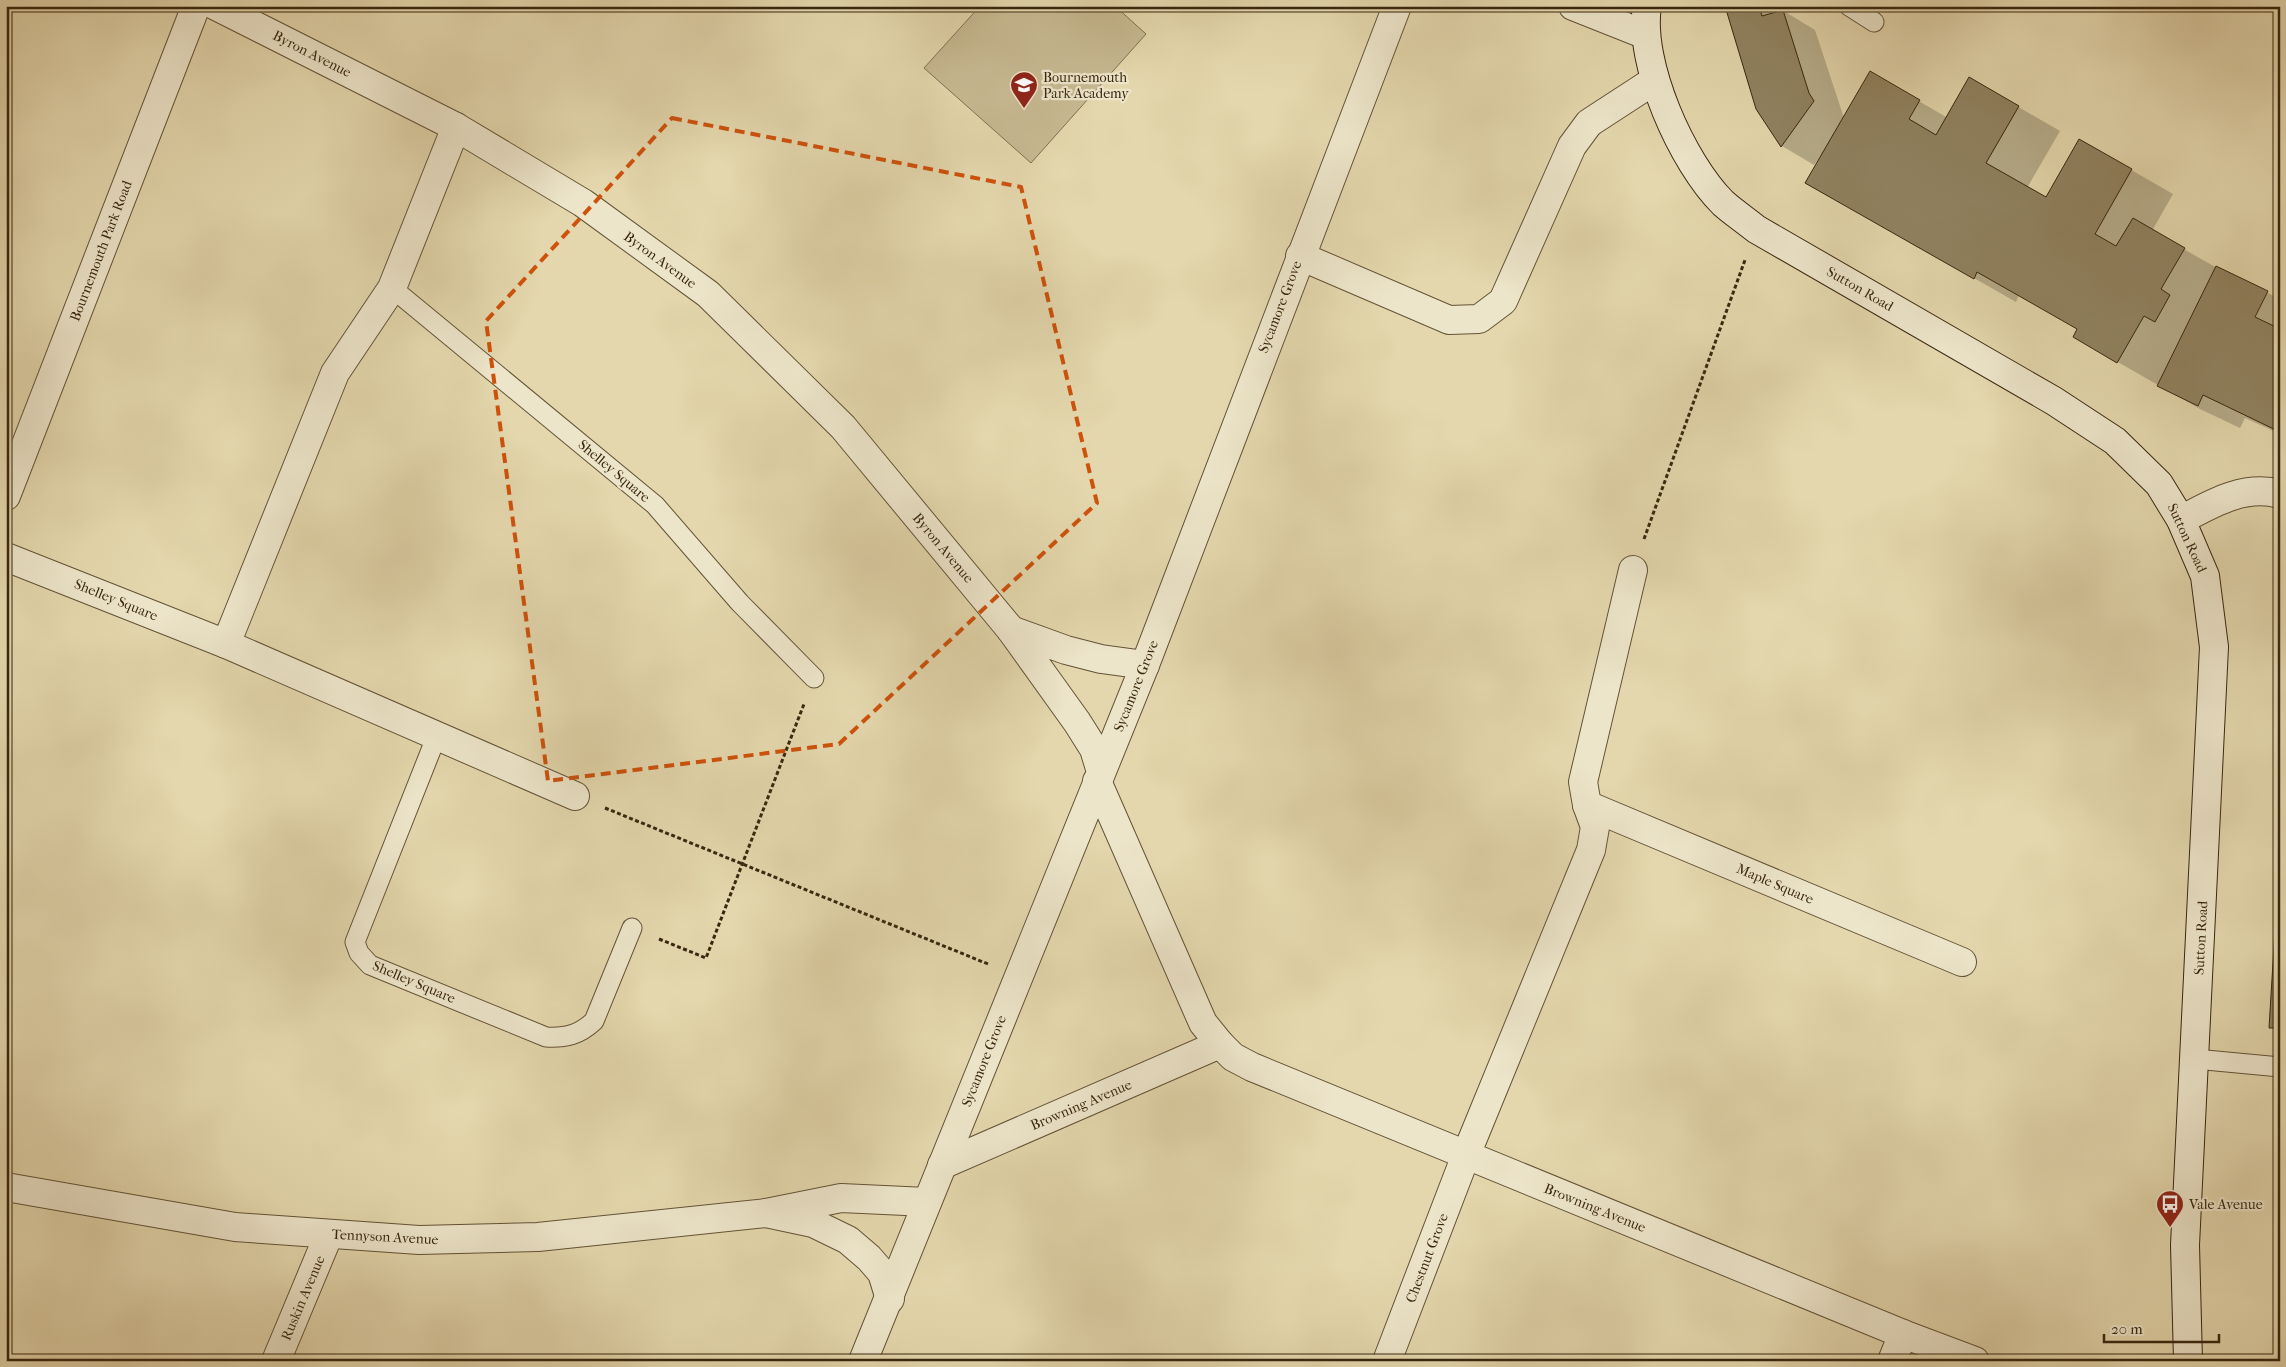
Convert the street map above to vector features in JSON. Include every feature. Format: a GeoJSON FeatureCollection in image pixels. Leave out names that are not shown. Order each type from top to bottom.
{"type":"FeatureCollection","features":[{"type":"Feature","properties":{"kind":"street","name":"Bournemouth Park Road"},"geometry":{"type":"LineString","coordinates":[[6,496],[196,6]]}},
{"type":"Feature","properties":{"kind":"street","name":"Byron Avenue"},"geometry":{"type":"LineString","coordinates":[[216,6],[456,127],[583,203],[708,294],[843,427],[1011,630],[1090,742],[1094,749],[1099,777]]}},
{"type":"Feature","properties":{"kind":"street","name":"Sycamore Grove"},"geometry":{"type":"LineString","coordinates":[[863,1361],[890,1299],[942,1165],[1145,664],[1397,6]]}},
{"type":"Feature","properties":{"kind":"street"},"geometry":{"type":"LineString","coordinates":[[1573,6],[1646,35]]}},
{"type":"Feature","properties":{"kind":"street","name":"Sutton Road"},"geometry":{"type":"LineString","coordinates":[[1647,6],[1646,35],[1655,80],[1673,131],[1700,173],[1722,202],[1756,229],[2054,402],[2115,441],[2159,484],[2181,520],[2205,576],[2210,602],[2214,648],[2185,1245],[2188,1361]]}},
{"type":"Feature","properties":{"kind":"street"},"geometry":{"type":"LineString","coordinates":[[1300,256],[1449,320],[1479,319],[1503,301],[1572,146],[1590,123],[1655,80]]}},
{"type":"Feature","properties":{"kind":"street"},"geometry":{"type":"LineString","coordinates":[[226,644],[335,373],[392,288],[456,127]]}},
{"type":"Feature","properties":{"kind":"street"},"geometry":{"type":"LineString","coordinates":[[2181,520],[2217,500],[2247,492],[2280,494]]}},
{"type":"Feature","properties":{"kind":"street","name":"Shelley Square"},"geometry":{"type":"LineString","coordinates":[[6,557],[226,644],[575,796]]}},
{"type":"Feature","properties":{"kind":"street"},"geometry":{"type":"LineString","coordinates":[[1466,1155],[1591,850],[1595,827],[1583,782],[1633,570]]}},
{"type":"Feature","properties":{"kind":"street"},"geometry":{"type":"LineString","coordinates":[[1011,630],[1066,650],[1100,658],[1145,664]]}},
{"type":"Feature","properties":{"kind":"street","name":"Browning Avenue"},"geometry":{"type":"LineString","coordinates":[[1099,777],[1203,1022],[1220,1044],[1234,1057],[1252,1067],[1466,1155],[1903,1334],[1975,1361]]}},
{"type":"Feature","properties":{"kind":"street","name":"Maple Square"},"geometry":{"type":"LineString","coordinates":[[1588,805],[1962,962]]}},
{"type":"Feature","properties":{"kind":"street","name":"Browning Avenue"},"geometry":{"type":"LineString","coordinates":[[942,1165],[1220,1044]]}},
{"type":"Feature","properties":{"kind":"street","name":"Chestnut Grove"},"geometry":{"type":"LineString","coordinates":[[1387,1361],[1466,1155]]}},
{"type":"Feature","properties":{"kind":"street","name":"Tennyson Avenue"},"geometry":{"type":"LineString","coordinates":[[6,1187],[235,1227],[419,1240],[538,1237],[766,1213],[841,1198],[928,1202]]}},
{"type":"Feature","properties":{"kind":"street","name":"Tennyson Avenue"},"geometry":{"type":"LineString","coordinates":[[766,1213],[813,1222],[848,1240],[882,1273],[890,1299]]}},
{"type":"Feature","properties":{"kind":"street","name":"Ruskin Avenue"},"geometry":{"type":"LineString","coordinates":[[276,1361],[330,1234]]}},
{"type":"Feature","properties":{"kind":"street"},"geometry":{"type":"LineString","coordinates":[[1892,1361],[1903,1334]]}},
{"type":"Feature","properties":{"kind":"lane"},"geometry":{"type":"LineString","coordinates":[[1849,6],[1874,22]]}},
{"type":"Feature","properties":{"kind":"lane","name":"Shelley Square"},"geometry":{"type":"LineString","coordinates":[[392,288],[656,505],[740,603],[814,678]]}},
{"type":"Feature","properties":{"kind":"lane","name":"Shelley Square"},"geometry":{"type":"LineString","coordinates":[[437,735],[355,942],[359,953],[370,965],[546,1037],[564,1038],[584,1030],[594,1021],[632,928]]}},
{"type":"Feature","properties":{"kind":"lane"},"geometry":{"type":"LineString","coordinates":[[2195,1059],[2280,1068]]}},
{"type":"Feature","properties":{"kind":"path"},"geometry":{"type":"LineString","coordinates":[[1633,570],[1756,229]]}},
{"type":"Feature","properties":{"kind":"path"},"geometry":{"type":"LineString","coordinates":[[632,928],[706,958],[814,678]]}},
{"type":"Feature","properties":{"kind":"path"},"geometry":{"type":"LineString","coordinates":[[575,796],[1019,976]]}},
{"type":"Feature","properties":{"kind":"highlighted area"},"geometry":{"type":"Polygon","coordinates":[[[672,118],[1021,187],[1097,503],[839,744],[548,781],[486,321],[672,118]]]}},
{"type":"Feature","properties":{"kind":"shaded area","name":"Bournemouth Park Academy"},"geometry":{"type":"Polygon","coordinates":[[[980,6],[1115,6],[1146,34],[1031,163],[924,68],[980,6]]]}},
{"type":"Feature","properties":{"kind":"building"},"geometry":{"type":"Polygon","coordinates":[[[1725,6],[1759,6],[1762,16],[1783,10],[1809,93],[1814,101],[1781,147],[1756,109],[1725,6]]]}},
{"type":"Feature","properties":{"kind":"building"},"geometry":{"type":"Polygon","coordinates":[[[1870,71],[1920,100],[1909,119],[1936,135],[1969,77],[2019,106],[1986,163],[2046,197],[2079,139],[2132,169],[2095,234],[2116,246],[2133,218],[2185,248],[2161,289],[2170,295],[2155,322],[2144,316],[2117,363],[2073,337],[2077,329],[1977,272],[1974,279],[1805,183],[1870,71]]]}},
{"type":"Feature","properties":{"kind":"building"},"geometry":{"type":"Polygon","coordinates":[[[2216,266],[2268,291],[2255,317],[2280,329],[2280,432],[2203,395],[2198,406],[2157,386],[2216,266]]]}},
{"type":"Feature","properties":{"kind":"building"},"geometry":{"type":"Polygon","coordinates":[[[2280,847],[2280,1028],[2269,1028],[2280,847]]]}},
{"type":"Feature","properties":{"kind":"place","name":"Bournemouth Park Academy"},"geometry":{"type":"Point","coordinates":[1024,109]}},
{"type":"Feature","properties":{"kind":"place","name":"Vale Avenue"},"geometry":{"type":"Point","coordinates":[2170,1228]}}]}
